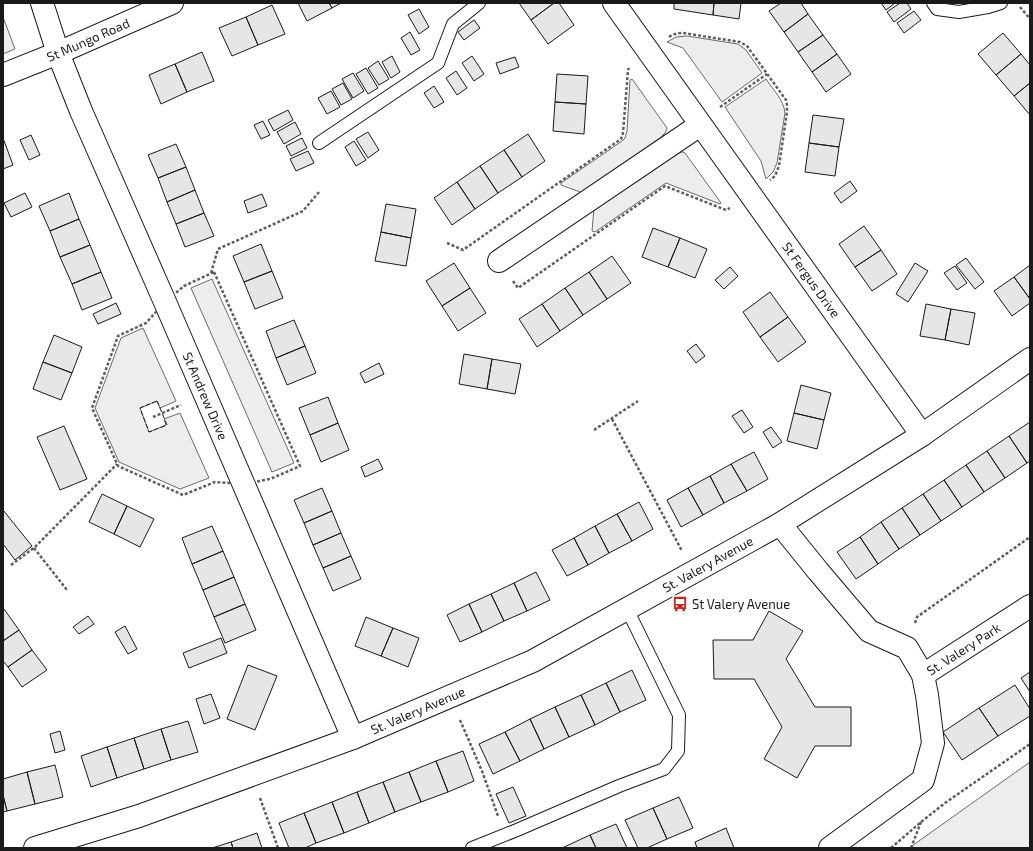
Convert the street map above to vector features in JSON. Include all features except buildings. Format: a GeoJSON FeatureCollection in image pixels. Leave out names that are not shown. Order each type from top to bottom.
{"type":"FeatureCollection","features":[{"type":"Feature","properties":{"kind":"street","name":"St Andrew Drive"},"geometry":{"type":"LineString","coordinates":[[42,3],[58,53],[81,111],[353,738]]}},
{"type":"Feature","properties":{"kind":"street","name":"St Mungo Road"},"geometry":{"type":"LineString","coordinates":[[3,75],[58,53],[172,3]]}},
{"type":"Feature","properties":{"kind":"street","name":"St Fergus Drive"},"geometry":{"type":"LineString","coordinates":[[614,3],[922,435]]}},
{"type":"Feature","properties":{"kind":"street"},"geometry":{"type":"LineString","coordinates":[[499,261],[700,125]]}},
{"type":"Feature","properties":{"kind":"street","name":"St. Valery Avenue"},"geometry":{"type":"LineString","coordinates":[[35,848],[139,816],[252,776],[353,738],[533,661],[780,524],[922,435],[1030,359]]}},
{"type":"Feature","properties":{"kind":"street"},"geometry":{"type":"LineString","coordinates":[[780,524],[869,630],[907,648],[923,675]]}},
{"type":"Feature","properties":{"kind":"street","name":"St. Valery Park"},"geometry":{"type":"LineString","coordinates":[[830,848],[923,780],[933,743],[923,675],[1030,606]]}},
{"type":"Feature","properties":{"kind":"lane"},"geometry":{"type":"LineString","coordinates":[[319,143],[438,63],[453,24],[479,3]]}},
{"type":"Feature","properties":{"kind":"lane"},"geometry":{"type":"LineString","coordinates":[[933,3],[937,9],[959,12],[988,7],[1000,3]]}},
{"type":"Feature","properties":{"kind":"lane"},"geometry":{"type":"LineString","coordinates":[[472,848],[619,786],[664,769],[678,751],[679,715],[627,608]]}},
{"type":"Feature","properties":{"kind":"path"},"geometry":{"type":"LineString","coordinates":[[1017,3],[1030,19]]}},
{"type":"Feature","properties":{"kind":"path"},"geometry":{"type":"LineString","coordinates":[[447,243],[463,250],[621,138],[623,133],[628,70],[648,50],[672,34],[678,33],[745,44],[786,100],[787,112],[779,166],[775,176],[751,195],[726,210],[665,186]]}},
{"type":"Feature","properties":{"kind":"path"},"geometry":{"type":"LineString","coordinates":[[720,108],[767,74]]}},
{"type":"Feature","properties":{"kind":"path"},"geometry":{"type":"LineString","coordinates":[[210,274],[218,249],[303,211],[319,192]]}},
{"type":"Feature","properties":{"kind":"path"},"geometry":{"type":"LineString","coordinates":[[214,272],[300,466],[270,479],[244,484],[215,482],[182,495],[118,466],[92,408],[118,336],[146,323],[165,302],[184,286],[210,274],[214,272]]}},
{"type":"Feature","properties":{"kind":"path"},"geometry":{"type":"LineString","coordinates":[[594,430],[638,401]]}},
{"type":"Feature","properties":{"kind":"path"},"geometry":{"type":"LineString","coordinates":[[152,417],[181,405]]}},
{"type":"Feature","properties":{"kind":"path"},"geometry":{"type":"LineString","coordinates":[[612,419],[693,572]]}},
{"type":"Feature","properties":{"kind":"path"},"geometry":{"type":"LineString","coordinates":[[12,565],[34,548],[117,464]]}},
{"type":"Feature","properties":{"kind":"path"},"geometry":{"type":"LineString","coordinates":[[907,648],[917,617],[1030,537]]}},
{"type":"Feature","properties":{"kind":"path"},"geometry":{"type":"LineString","coordinates":[[34,548],[67,590]]}},
{"type":"Feature","properties":{"kind":"path"},"geometry":{"type":"LineString","coordinates":[[450,696],[482,771],[505,835]]}},
{"type":"Feature","properties":{"kind":"path"},"geometry":{"type":"LineString","coordinates":[[891,848],[945,803],[1030,744]]}},
{"type":"Feature","properties":{"kind":"path"},"geometry":{"type":"LineString","coordinates":[[252,776],[278,848]]}},
{"type":"Feature","properties":{"kind":"path"},"geometry":{"type":"LineString","coordinates":[[911,848],[921,822]]}},
{"type":"Feature","properties":{"kind":"shaded area"},"geometry":{"type":"Polygon","coordinates":[[[3,17],[15,49],[3,54],[3,17]]]}},
{"type":"Feature","properties":{"kind":"shaded area"},"geometry":{"type":"Polygon","coordinates":[[[687,36],[738,44],[746,50],[762,73],[722,102],[683,48],[667,42],[676,37],[687,36]]]}},
{"type":"Feature","properties":{"kind":"shaded area"},"geometry":{"type":"Polygon","coordinates":[[[632,79],[667,128],[665,133],[583,193],[561,185],[561,183],[625,138],[627,131],[630,80],[632,79]]]}},
{"type":"Feature","properties":{"kind":"shaded area"},"geometry":{"type":"Polygon","coordinates":[[[766,79],[783,104],[785,113],[777,163],[773,172],[766,179],[761,161],[725,107],[766,79]]]}},
{"type":"Feature","properties":{"kind":"shaded area"},"geometry":{"type":"Polygon","coordinates":[[[678,152],[685,153],[721,203],[720,204],[666,183],[595,232],[592,231],[594,208],[678,152]]]}},
{"type":"Feature","properties":{"kind":"shaded area"},"geometry":{"type":"Polygon","coordinates":[[[212,279],[294,463],[272,472],[191,288],[212,279]]]}},
{"type":"Feature","properties":{"kind":"shaded area"},"geometry":{"type":"Polygon","coordinates":[[[143,328],[176,401],[160,408],[157,401],[140,408],[149,432],[166,425],[164,419],[180,413],[209,478],[180,489],[119,462],[95,408],[121,338],[143,328]]]}},
{"type":"Feature","properties":{"kind":"shaded area"},"geometry":{"type":"Polygon","coordinates":[[[1030,762],[1030,848],[909,848],[1030,762]]]}},
{"type":"Feature","properties":{"kind":"fence"},"geometry":{"type":"LineString","coordinates":[[157,401],[167,425],[149,432],[140,408],[157,401]]}},
{"type":"Feature","properties":{"kind":"place","name":"St Valery Avenue"},"geometry":{"type":"Point","coordinates":[680,604]}}]}
